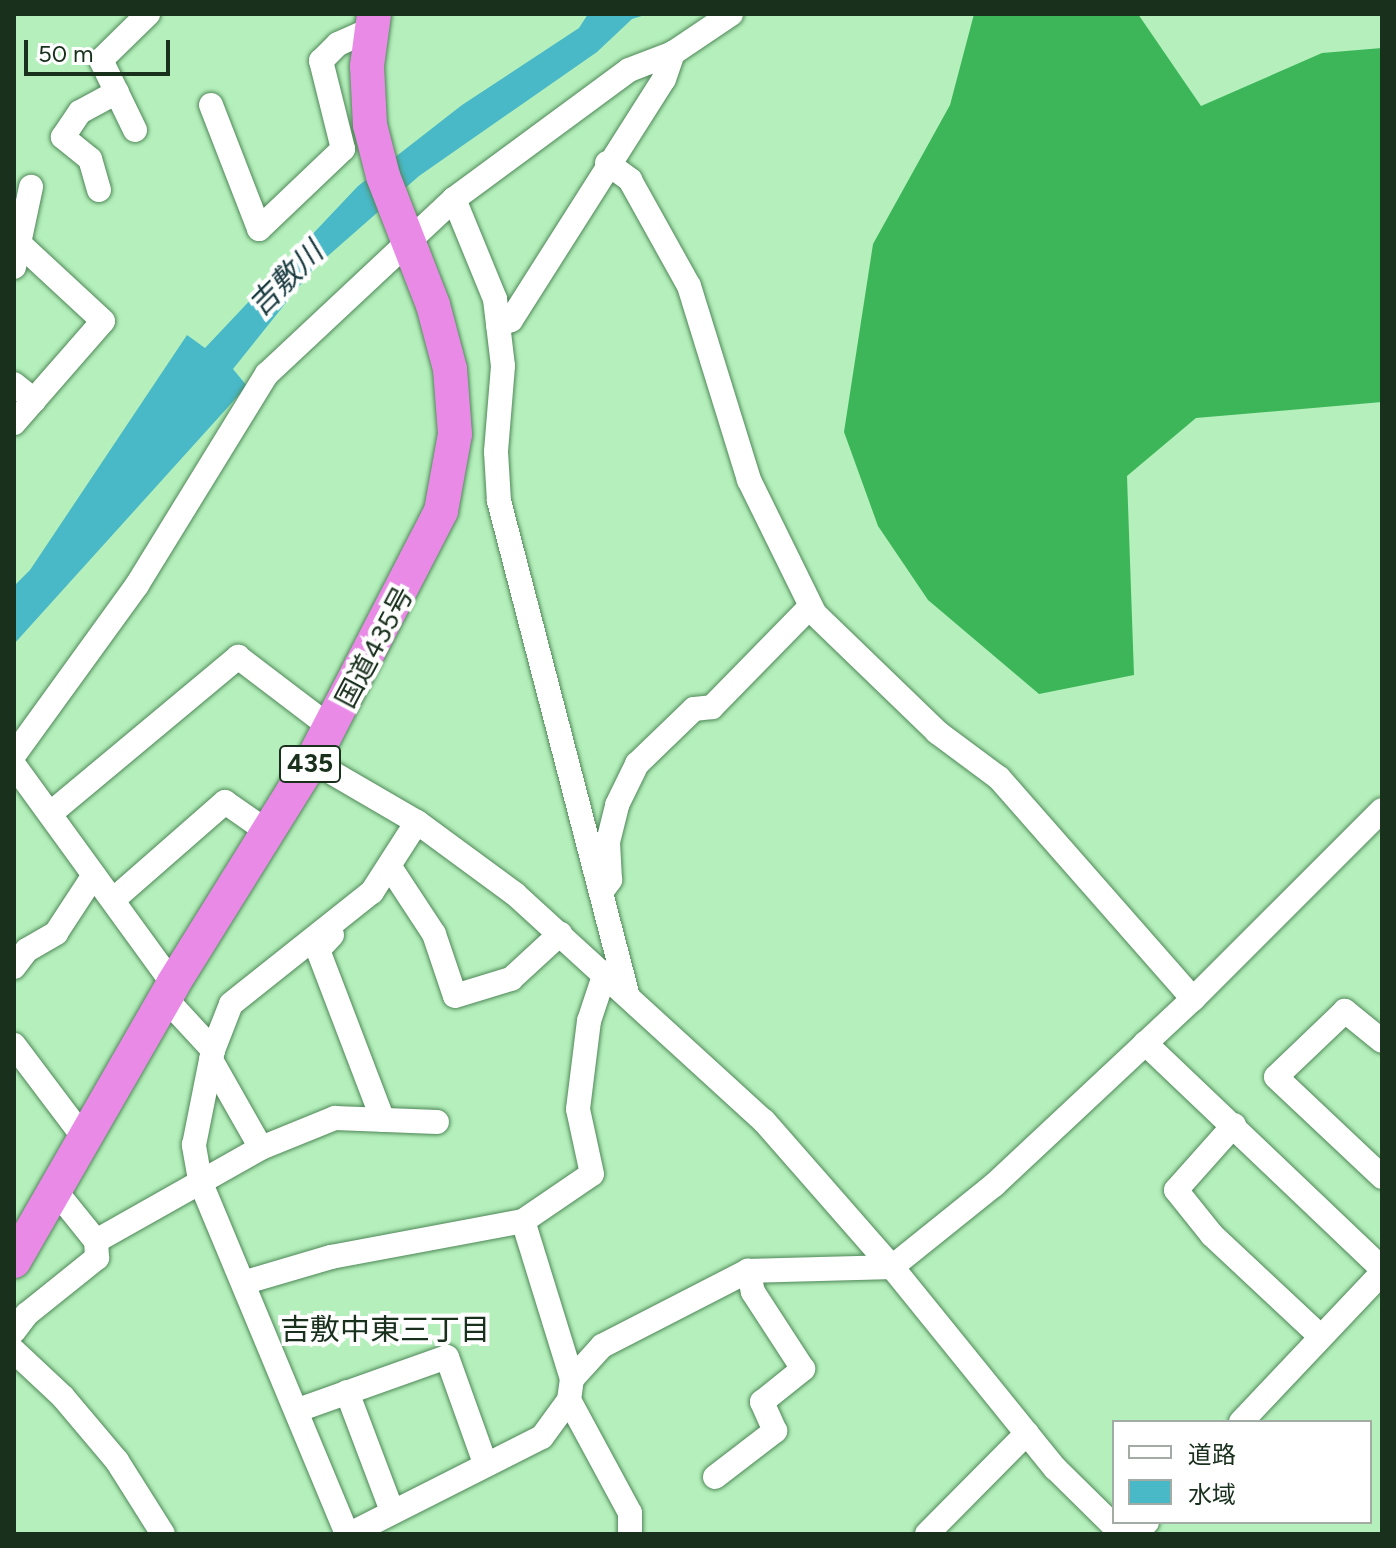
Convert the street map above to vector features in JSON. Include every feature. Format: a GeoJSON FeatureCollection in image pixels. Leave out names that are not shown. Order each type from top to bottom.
{"type":"FeatureCollection","features":[{"type":"Feature","properties":{"kind":"highway","name":"国道435号"},"geometry":{"type":"LineString","coordinates":[[14,1261],[169,991],[312,761],[424,553],[450,478],[455,434],[450,369],[433,305],[404,236],[370,125],[367,66],[373,21]]}},
{"type":"Feature","properties":{"kind":"street"},"geometry":{"type":"LineString","coordinates":[[135,130],[101,60],[148,14]]}},
{"type":"Feature","properties":{"kind":"street"},"geometry":{"type":"LineString","coordinates":[[14,755],[137,585],[267,374],[404,236],[617,78],[673,53],[731,14]]}},
{"type":"Feature","properties":{"kind":"street"},"geometry":{"type":"LineString","coordinates":[[211,105],[259,229],[343,149],[321,61],[338,44],[373,21]]}},
{"type":"Feature","properties":{"kind":"street"},"geometry":{"type":"LineString","coordinates":[[498,325],[511,320],[607,163],[664,79],[673,53]]}},
{"type":"Feature","properties":{"kind":"street"},"geometry":{"type":"LineString","coordinates":[[99,190],[90,159],[63,137],[80,112],[117,92]]}},
{"type":"Feature","properties":{"kind":"street"},"geometry":{"type":"LineString","coordinates":[[607,163],[630,180],[689,286],[749,480],[810,607],[937,732],[999,778],[1193,999]]}},
{"type":"Feature","properties":{"kind":"street"},"geometry":{"type":"LineString","coordinates":[[14,423],[103,321],[18,256],[31,187]]}},
{"type":"Feature","properties":{"kind":"street"},"geometry":{"type":"LineString","coordinates":[[454,199],[495,299],[503,366],[496,452],[499,501],[627,993]]}},
{"type":"Feature","properties":{"kind":"street"},"geometry":{"type":"LineString","coordinates":[[14,384],[34,400]]}},
{"type":"Feature","properties":{"kind":"street"},"geometry":{"type":"LineString","coordinates":[[601,892],[610,880],[608,842],[617,805],[637,764],[694,709],[712,707],[810,607]]}},
{"type":"Feature","properties":{"kind":"street"},"geometry":{"type":"LineString","coordinates":[[51,813],[238,657],[330,727]]}},
{"type":"Feature","properties":{"kind":"street"},"geometry":{"type":"LineString","coordinates":[[312,761],[417,822],[479,865],[605,973],[764,1121],[892,1267],[1055,1468],[1122,1534]]}},
{"type":"Feature","properties":{"kind":"street"},"geometry":{"type":"LineString","coordinates":[[14,765],[113,900],[212,1055],[261,1148]]}},
{"type":"Feature","properties":{"kind":"street"},"geometry":{"type":"LineString","coordinates":[[113,900],[225,802],[268,832]]}},
{"type":"Feature","properties":{"kind":"street"},"geometry":{"type":"LineString","coordinates":[[417,822],[372,892],[231,1004],[212,1055],[194,1145],[200,1180],[246,1282],[349,1534],[542,1437],[602,1346],[748,1271],[892,1267],[994,1185],[1193,999],[1382,810]]}},
{"type":"Feature","properties":{"kind":"street"},"geometry":{"type":"LineString","coordinates":[[390,867],[434,934],[455,996],[511,979],[560,934]]}},
{"type":"Feature","properties":{"kind":"street"},"geometry":{"type":"LineString","coordinates":[[14,967],[27,950],[56,933],[94,875]]}},
{"type":"Feature","properties":{"kind":"street"},"geometry":{"type":"LineString","coordinates":[[319,949],[383,1120]]}},
{"type":"Feature","properties":{"kind":"street"},"geometry":{"type":"LineString","coordinates":[[246,1282],[331,1257],[523,1221],[592,1174],[578,1109],[589,1021],[605,973]]}},
{"type":"Feature","properties":{"kind":"street"},"geometry":{"type":"LineString","coordinates":[[1382,1041],[1345,1011],[1276,1077],[1382,1177]]}},
{"type":"Feature","properties":{"kind":"street"},"geometry":{"type":"LineString","coordinates":[[1145,1043],[1234,1125],[1382,1271],[1243,1420]]}},
{"type":"Feature","properties":{"kind":"street"},"geometry":{"type":"LineString","coordinates":[[14,1045],[84,1138]]}},
{"type":"Feature","properties":{"kind":"street"},"geometry":{"type":"LineString","coordinates":[[96,1241],[261,1148],[335,1118],[437,1122]]}},
{"type":"Feature","properties":{"kind":"street"},"geometry":{"type":"LineString","coordinates":[[1234,1125],[1176,1190],[1212,1235],[1321,1337]]}},
{"type":"Feature","properties":{"kind":"street"},"geometry":{"type":"LineString","coordinates":[[14,1331],[27,1314],[97,1258],[96,1241],[54,1189]]}},
{"type":"Feature","properties":{"kind":"street"},"geometry":{"type":"LineString","coordinates":[[523,1221],[571,1390],[630,1513],[630,1534]]}},
{"type":"Feature","properties":{"kind":"street"},"geometry":{"type":"LineString","coordinates":[[715,1477],[775,1431],[762,1402],[803,1369],[753,1292],[748,1271]]}},
{"type":"Feature","properties":{"kind":"street"},"geometry":{"type":"LineString","coordinates":[[14,1351],[63,1397],[117,1461],[163,1534]]}},
{"type":"Feature","properties":{"kind":"street"},"geometry":{"type":"LineString","coordinates":[[298,1410],[447,1357],[485,1463]]}},
{"type":"Feature","properties":{"kind":"street"},"geometry":{"type":"LineString","coordinates":[[347,1392],[392,1511]]}},
{"type":"Feature","properties":{"kind":"street"},"geometry":{"type":"LineString","coordinates":[[927,1534],[1027,1433]]}},
{"type":"Feature","properties":{"kind":"green space"},"geometry":{"type":"Polygon","coordinates":[[[974,14],[1138,14],[1201,106],[1322,53],[1382,48],[1382,402],[1196,418],[1127,476],[1134,675],[1039,694],[928,600],[878,526],[844,432],[873,244],[950,105],[974,14]]]}},
{"type":"Feature","properties":{"kind":"water","name":"吉敷川"},"geometry":{"type":"Polygon","coordinates":[[[588,14],[648,14],[632,19],[597,52],[419,176],[313,269],[233,369],[247,386],[14,644],[14,586],[30,570],[187,335],[205,348],[358,186],[462,105],[579,28],[588,14]]]}},
{"type":"Feature","properties":{"kind":"district","name":"吉敷中東三丁目"},"geometry":{"type":"Point","coordinates":[385,1330]}}]}
